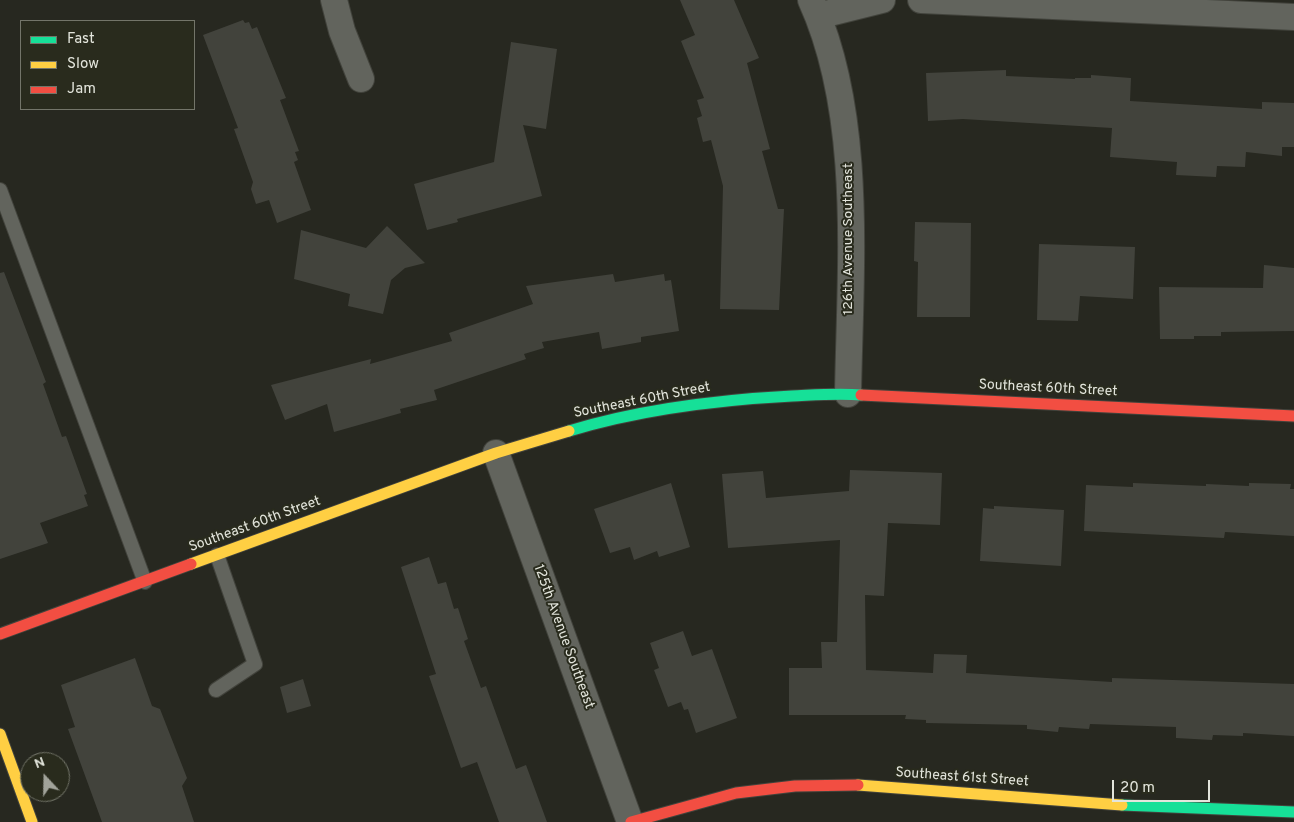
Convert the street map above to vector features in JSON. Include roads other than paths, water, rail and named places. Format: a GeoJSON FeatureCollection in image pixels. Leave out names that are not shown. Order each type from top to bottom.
{"type":"FeatureCollection","features":[{"type":"Feature","properties":{"kind":"street"},"geometry":{"type":"LineString","coordinates":[[334,0],[342,31],[361,79]]}},
{"type":"Feature","properties":{"kind":"street"},"geometry":{"type":"LineString","coordinates":[[815,8],[882,0]]}},
{"type":"Feature","properties":{"kind":"street"},"geometry":{"type":"LineString","coordinates":[[920,0],[1294,17]]}},
{"type":"Feature","properties":{"kind":"street","name":"126th Avenue Southeast"},"geometry":{"type":"LineString","coordinates":[[815,8],[837,85],[849,161],[851,218],[848,394]]}},
{"type":"Feature","properties":{"kind":"street","name":"Southeast 60th Street"},"geometry":{"type":"LineString","coordinates":[[0,634],[496,453],[598,422],[663,409],[731,399],[848,394],[1294,416]]}},
{"type":"Feature","properties":{"kind":"street","name":"125th Avenue Southeast"},"geometry":{"type":"LineString","coordinates":[[496,453],[631,822]]}},
{"type":"Feature","properties":{"kind":"street"},"geometry":{"type":"LineString","coordinates":[[0,734],[32,822]]}},
{"type":"Feature","properties":{"kind":"street","name":"Southeast 61st Street"},"geometry":{"type":"LineString","coordinates":[[631,822],[736,793],[795,786],[858,785],[1110,814],[1294,812]]}},
{"type":"Feature","properties":{"kind":"lane"},"geometry":{"type":"LineString","coordinates":[[0,190],[145,582]]}},
{"type":"Feature","properties":{"kind":"lane"},"geometry":{"type":"LineString","coordinates":[[216,690],[255,664],[217,555]]}}]}
